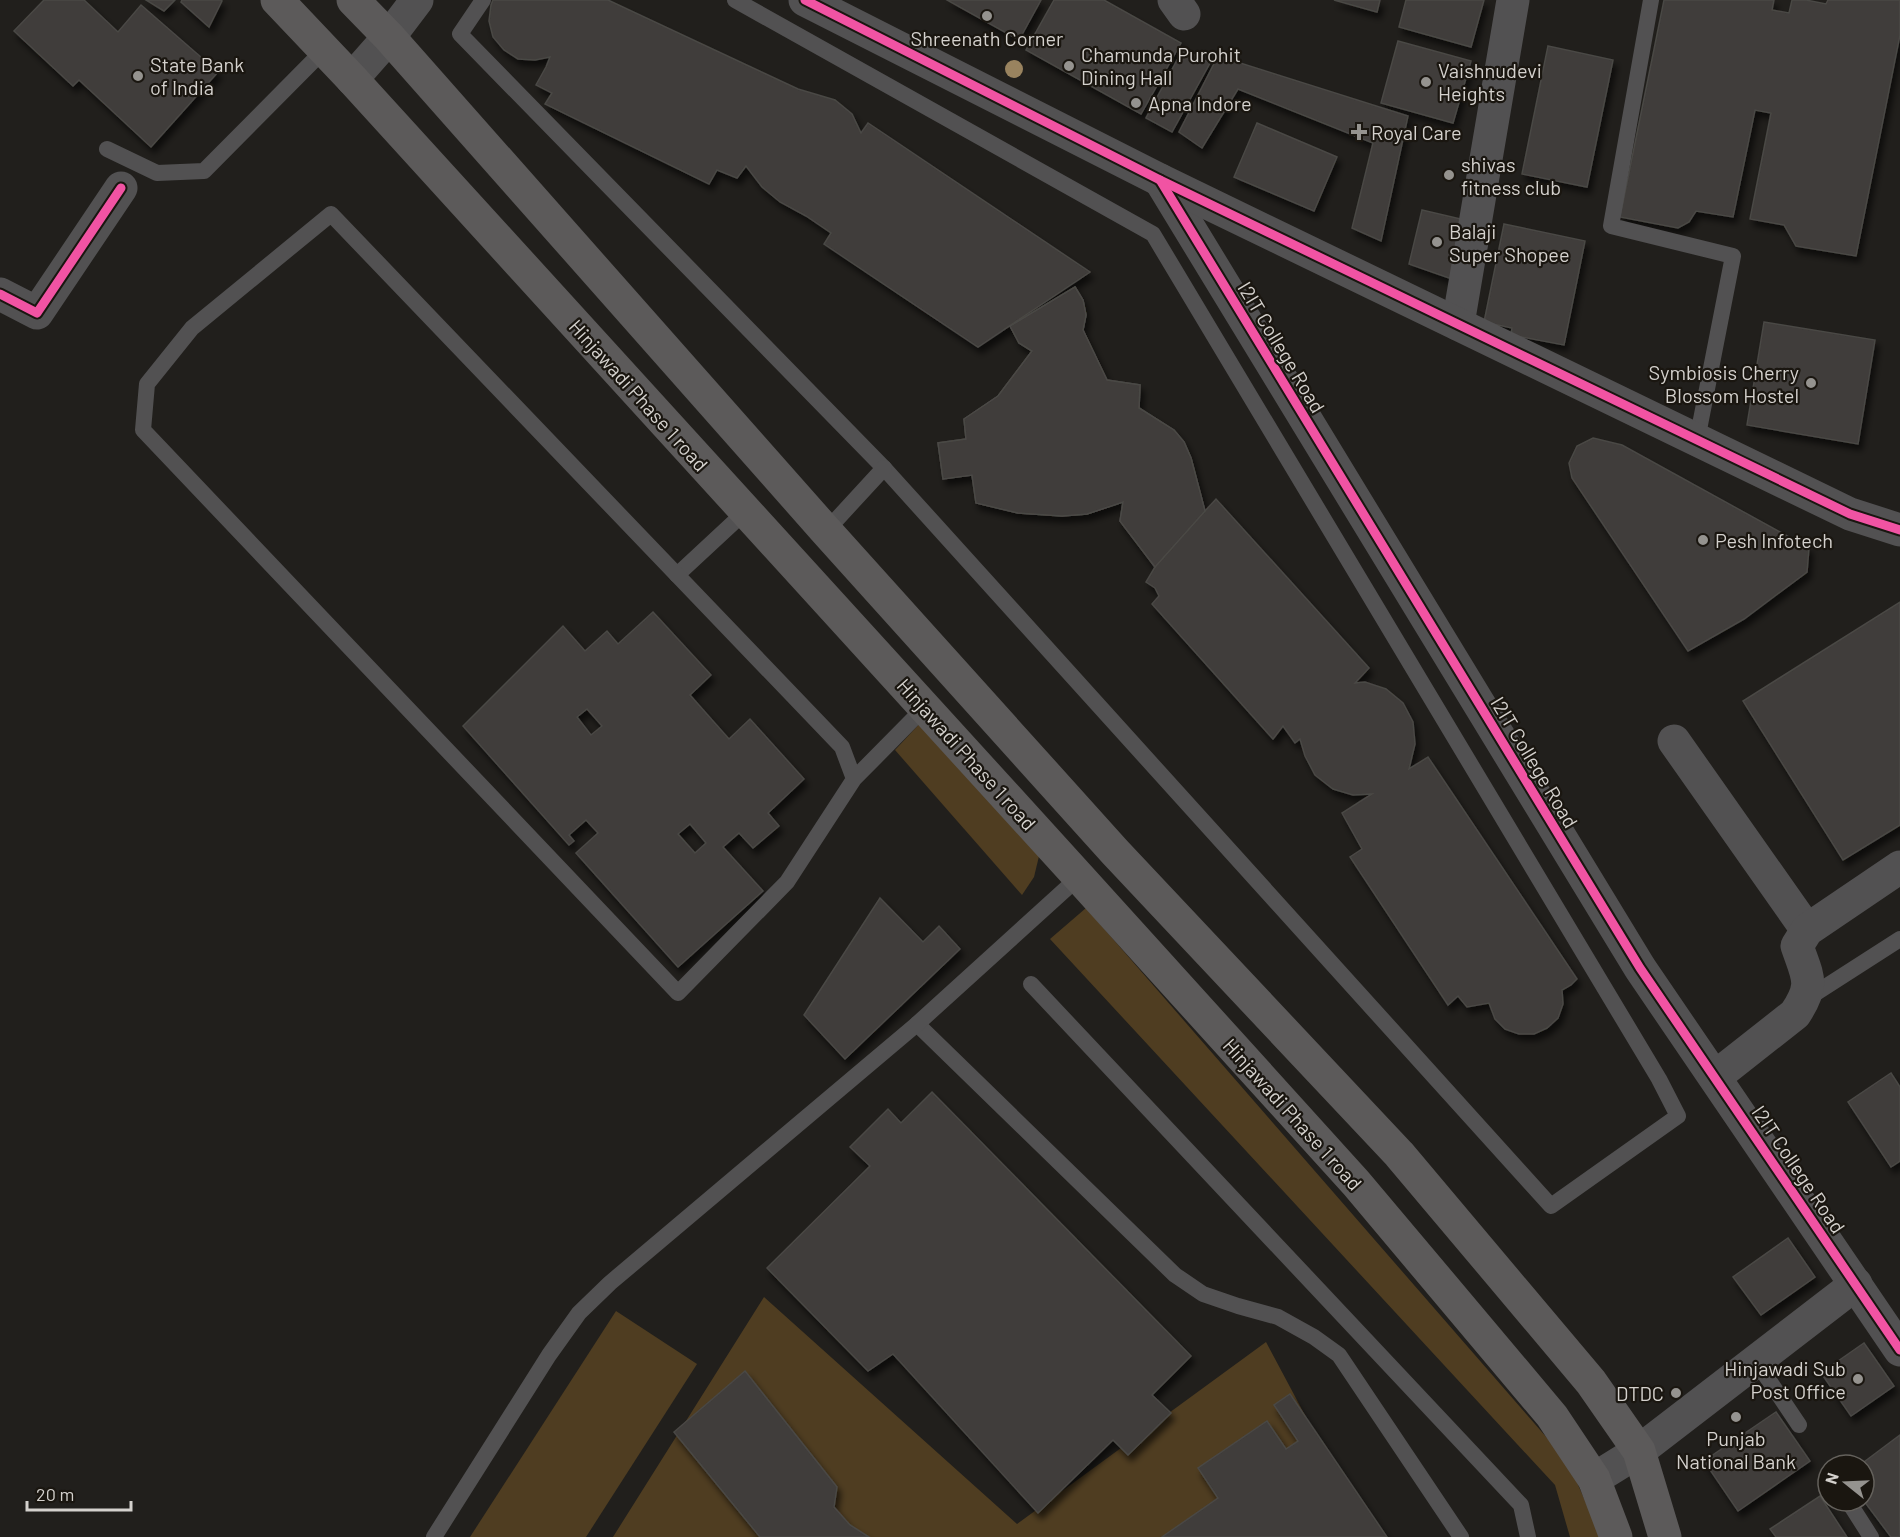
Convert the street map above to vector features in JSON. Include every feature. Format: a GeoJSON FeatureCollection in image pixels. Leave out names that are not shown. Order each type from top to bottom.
{"type":"FeatureCollection","features":[{"type":"Feature","properties":{"kind":"main road","name":"Hinjawadi Phase 1 road"},"geometry":{"type":"LineString","coordinates":[[277,0],[352,79],[1356,1183],[1552,1416],[1594,1479],[1616,1537]]}},
{"type":"Feature","properties":{"kind":"main road"},"geometry":{"type":"LineString","coordinates":[[353,0],[389,37],[826,531],[1115,852],[1399,1154],[1591,1382],[1639,1450],[1665,1537]]}},
{"type":"Feature","properties":{"kind":"street"},"geometry":{"type":"LineString","coordinates":[[352,79],[389,37],[417,0]]}},
{"type":"Feature","properties":{"kind":"street"},"geometry":{"type":"LineString","coordinates":[[805,0],[1160,180],[1697,440],[1850,514],[1900,530]]}},
{"type":"Feature","properties":{"kind":"street"},"geometry":{"type":"LineString","coordinates":[[1458,324],[1513,0]]}},
{"type":"Feature","properties":{"kind":"street","name":"I2IT College Road"},"geometry":{"type":"LineString","coordinates":[[1160,180],[1640,968],[1900,1350]]}},
{"type":"Feature","properties":{"kind":"street"},"geometry":{"type":"LineString","coordinates":[[0,294],[37,313],[121,188]]}},
{"type":"Feature","properties":{"kind":"street"},"geometry":{"type":"LineString","coordinates":[[1674,741],[1807,930]]}},
{"type":"Feature","properties":{"kind":"street"},"geometry":{"type":"LineString","coordinates":[[1714,1077],[1795,1014],[1808,995],[1808,979],[1797,946],[1807,930],[1900,867]]}},
{"type":"Feature","properties":{"kind":"street"},"geometry":{"type":"LineString","coordinates":[[1594,1479],[1639,1450],[1856,1284]]}},
{"type":"Feature","properties":{"kind":"lane"},"geometry":{"type":"LineString","coordinates":[[483,0],[460,34],[884,468],[1551,1206],[1678,1116],[1659,1079],[1153,234],[735,0]]}},
{"type":"Feature","properties":{"kind":"lane"},"geometry":{"type":"LineString","coordinates":[[1651,0],[1611,226],[1733,256],[1697,440]]}},
{"type":"Feature","properties":{"kind":"lane"},"geometry":{"type":"LineString","coordinates":[[107,149],[157,173],[204,171],[324,50]]}},
{"type":"Feature","properties":{"kind":"lane"},"geometry":{"type":"LineString","coordinates":[[854,779],[842,747],[331,214],[192,328],[147,384],[143,430],[678,993],[787,882],[854,779],[924,707]]}},
{"type":"Feature","properties":{"kind":"lane"},"geometry":{"type":"LineString","coordinates":[[826,531],[884,468]]}},
{"type":"Feature","properties":{"kind":"lane"},"geometry":{"type":"LineString","coordinates":[[677,575],[746,511]]}},
{"type":"Feature","properties":{"kind":"lane"},"geometry":{"type":"LineString","coordinates":[[434,1537],[549,1355],[579,1313],[610,1283],[917,1024],[1079,877]]}},
{"type":"Feature","properties":{"kind":"lane"},"geometry":{"type":"LineString","coordinates":[[1804,1001],[1900,939]]}},
{"type":"Feature","properties":{"kind":"lane"},"geometry":{"type":"LineString","coordinates":[[1031,984],[1521,1505],[1528,1537]]}},
{"type":"Feature","properties":{"kind":"lane"},"geometry":{"type":"LineString","coordinates":[[917,1024],[1175,1275],[1203,1294],[1278,1317],[1314,1337],[1339,1355],[1461,1537]]}},
{"type":"Feature","properties":{"kind":"lane"},"geometry":{"type":"LineString","coordinates":[[1756,1361],[1799,1425]]}},
{"type":"Feature","properties":{"kind":"lane"},"geometry":{"type":"LineString","coordinates":[[1856,1513],[1871,1537]]}},
{"type":"Feature","properties":{"kind":"shaded area"},"geometry":{"type":"Polygon","coordinates":[[[924,719],[1040,852],[1034,877],[1022,895],[895,750],[924,719]]]}},
{"type":"Feature","properties":{"kind":"shaded area"},"geometry":{"type":"Polygon","coordinates":[[[1086,908],[1568,1462],[1601,1537],[1570,1537],[1555,1485],[1050,939],[1086,908]]]}},
{"type":"Feature","properties":{"kind":"shaded area"},"geometry":{"type":"Polygon","coordinates":[[[764,1297],[1017,1524],[1266,1342],[1370,1537],[613,1537],[764,1297]]]}},
{"type":"Feature","properties":{"kind":"shaded area"},"geometry":{"type":"Polygon","coordinates":[[[616,1311],[697,1364],[586,1537],[470,1537],[616,1311]]]}},
{"type":"Feature","properties":{"kind":"building","name":"State Bank of India"},"geometry":{"type":"Polygon","coordinates":[[[44,0],[84,0],[118,32],[141,5],[218,72],[151,147],[79,80],[73,86],[14,31],[44,0]]]}},
{"type":"Feature","properties":{"kind":"building","name":"State Bank of India"},"geometry":{"type":"Polygon","coordinates":[[[146,0],[175,0],[164,11],[146,0]]]}},
{"type":"Feature","properties":{"kind":"building"},"geometry":{"type":"Polygon","coordinates":[[[182,0],[222,1],[209,27],[181,2],[182,0]]]}},
{"type":"Feature","properties":{"kind":"building"},"geometry":{"type":"Polygon","coordinates":[[[493,0],[608,0],[798,89],[835,100],[852,114],[861,133],[868,123],[1090,272],[978,347],[824,244],[831,233],[780,202],[762,187],[746,166],[737,178],[717,170],[709,184],[545,104],[552,93],[536,85],[550,57],[535,60],[518,59],[504,50],[493,37],[489,21],[493,0]]]}},
{"type":"Feature","properties":{"kind":"building"},"geometry":{"type":"Polygon","coordinates":[[[947,0],[1041,0],[1019,40],[947,0]]]}},
{"type":"Feature","properties":{"kind":"building"},"geometry":{"type":"Polygon","coordinates":[[[1054,0],[1104,0],[1181,43],[1141,114],[1026,50],[1054,0]]]}},
{"type":"Feature","properties":{"kind":"building"},"geometry":{"type":"Polygon","coordinates":[[[1334,0],[1380,0],[1377,12],[1334,0]]]}},
{"type":"Feature","properties":{"kind":"building"},"geometry":{"type":"Polygon","coordinates":[[[1406,0],[1484,0],[1471,47],[1399,27],[1406,0]]]}},
{"type":"Feature","properties":{"kind":"building"},"geometry":{"type":"Polygon","coordinates":[[[1664,0],[1774,0],[1772,10],[1789,13],[1792,0],[1826,4],[1828,0],[1900,0],[1900,35],[1856,256],[1796,246],[1784,225],[1750,219],[1771,113],[1755,110],[1733,217],[1696,211],[1689,222],[1678,228],[1620,217],[1664,0]]]}},
{"type":"Feature","properties":{"kind":"building","name":"Vaishnudevi Heights"},"geometry":{"type":"Polygon","coordinates":[[[1398,41],[1471,61],[1453,123],[1381,103],[1398,41]]]}},
{"type":"Feature","properties":{"kind":"building"},"geometry":{"type":"Polygon","coordinates":[[[1548,46],[1613,60],[1587,187],[1522,174],[1548,46]]]}},
{"type":"Feature","properties":{"kind":"building"},"geometry":{"type":"Polygon","coordinates":[[[1183,49],[1210,63],[1172,132],[1146,118],[1183,49]]]}},
{"type":"Feature","properties":{"kind":"building"},"geometry":{"type":"Polygon","coordinates":[[[1218,56],[1408,116],[1381,241],[1352,228],[1373,143],[1238,89],[1202,148],[1179,132],[1218,56]]]}},
{"type":"Feature","properties":{"kind":"building"},"geometry":{"type":"Polygon","coordinates":[[[1257,123],[1337,157],[1314,211],[1234,177],[1257,123]]]}},
{"type":"Feature","properties":{"kind":"building","name":"Balaji Super Shopee"},"geometry":{"type":"Polygon","coordinates":[[[1422,210],[1465,220],[1452,279],[1409,264],[1422,210]]]}},
{"type":"Feature","properties":{"kind":"building"},"geometry":{"type":"Polygon","coordinates":[[[1504,224],[1585,241],[1564,345],[1511,335],[1512,328],[1484,322],[1504,224]]]}},
{"type":"Feature","properties":{"kind":"building"},"geometry":{"type":"Polygon","coordinates":[[[1075,287],[1083,300],[1086,315],[1083,330],[1107,380],[1140,385],[1139,408],[1174,430],[1184,442],[1191,458],[1205,511],[1216,499],[1369,668],[1355,683],[1365,682],[1386,689],[1403,703],[1413,722],[1415,744],[1409,769],[1428,757],[1577,979],[1562,990],[1563,1004],[1558,1018],[1547,1028],[1534,1034],[1519,1034],[1505,1029],[1495,1019],[1489,1003],[1467,1007],[1458,996],[1448,1005],[1350,857],[1362,849],[1342,813],[1372,794],[1353,795],[1333,789],[1315,775],[1305,756],[1300,739],[1295,743],[1283,726],[1273,739],[1152,604],[1159,596],[1155,588],[1146,582],[1155,567],[1120,521],[1123,502],[1087,514],[1062,516],[1018,513],[976,503],[972,475],[943,479],[938,443],[966,439],[964,419],[998,396],[1032,351],[1019,343],[1010,326],[1075,287]]]}},
{"type":"Feature","properties":{"kind":"building"},"geometry":{"type":"Polygon","coordinates":[[[1075,287],[1083,300],[1086,315],[1083,330],[1107,380],[1140,385],[1139,408],[1174,430],[1184,442],[1191,458],[1205,511],[1155,567],[1120,521],[1123,502],[1087,514],[1062,516],[1018,513],[976,503],[972,475],[943,479],[938,443],[966,439],[964,419],[998,396],[1032,351],[1019,343],[1010,326],[1075,287]]]}},
{"type":"Feature","properties":{"kind":"building","name":"Symbiosis Cherry Blossom Hostel"},"geometry":{"type":"Polygon","coordinates":[[[1764,322],[1875,340],[1858,444],[1747,425],[1764,322]]]}},
{"type":"Feature","properties":{"kind":"building","name":"Pesh Infotech"},"geometry":{"type":"Polygon","coordinates":[[[1593,438],[1622,445],[1809,548],[1807,572],[1744,619],[1688,651],[1572,478],[1569,463],[1577,446],[1593,438]]]}},
{"type":"Feature","properties":{"kind":"building"},"geometry":{"type":"Polygon","coordinates":[[[1900,602],[1900,825],[1843,860],[1743,701],[1900,602]]]}},
{"type":"Feature","properties":{"kind":"building"},"geometry":{"type":"Polygon","coordinates":[[[653,612],[711,675],[690,695],[729,739],[750,719],[804,779],[768,813],[779,826],[753,848],[739,833],[723,847],[763,891],[678,967],[576,853],[598,833],[586,820],[569,835],[574,841],[569,845],[463,726],[563,626],[585,651],[607,631],[618,644],[653,612]],[[587,709],[577,717],[591,735],[602,726],[587,709]],[[690,824],[678,834],[695,853],[706,843],[690,824]]]}},
{"type":"Feature","properties":{"kind":"building"},"geometry":{"type":"Polygon","coordinates":[[[880,898],[923,942],[939,926],[960,949],[845,1059],[804,1015],[880,898]]]}},
{"type":"Feature","properties":{"kind":"building"},"geometry":{"type":"Polygon","coordinates":[[[1891,1073],[1900,1087],[1900,1161],[1891,1167],[1848,1102],[1891,1073]]]}},
{"type":"Feature","properties":{"kind":"building"},"geometry":{"type":"Polygon","coordinates":[[[932,1092],[1191,1356],[1152,1395],[1171,1413],[1128,1455],[1113,1440],[1038,1513],[893,1354],[868,1371],[767,1268],[870,1166],[850,1147],[888,1109],[901,1123],[932,1092]]]}},
{"type":"Feature","properties":{"kind":"building"},"geometry":{"type":"Polygon","coordinates":[[[1788,1238],[1815,1277],[1761,1315],[1733,1277],[1788,1238]]]}},
{"type":"Feature","properties":{"kind":"building","name":"Hinjawadi Sub Post Office"},"geometry":{"type":"Polygon","coordinates":[[[1864,1343],[1894,1386],[1851,1416],[1821,1373],[1864,1343]]]}},
{"type":"Feature","properties":{"kind":"building"},"geometry":{"type":"Polygon","coordinates":[[[745,1371],[837,1487],[834,1507],[850,1525],[869,1537],[760,1537],[674,1432],[745,1371]]]}},
{"type":"Feature","properties":{"kind":"building"},"geometry":{"type":"Polygon","coordinates":[[[1290,1394],[1387,1537],[1162,1537],[1218,1498],[1198,1468],[1267,1421],[1286,1449],[1298,1441],[1274,1405],[1290,1394]]]}},
{"type":"Feature","properties":{"kind":"building"},"geometry":{"type":"Polygon","coordinates":[[[1776,1412],[1810,1461],[1738,1511],[1704,1461],[1776,1412]]]}},
{"type":"Feature","properties":{"kind":"building"},"geometry":{"type":"Polygon","coordinates":[[[1900,1435],[1900,1537],[1891,1537],[1873,1513],[1876,1513],[1876,1453],[1900,1435]]]}},
{"type":"Feature","properties":{"kind":"building"},"geometry":{"type":"Polygon","coordinates":[[[1816,1499],[1816,1513],[1831,1513],[1847,1537],[1776,1537],[1770,1529],[1816,1499]]]}},
{"type":"Feature","properties":{"kind":"cycle path"},"geometry":{"type":"LineString","coordinates":[[805,0],[1160,180],[1850,514],[1900,530]]}},
{"type":"Feature","properties":{"kind":"cycle path"},"geometry":{"type":"LineString","coordinates":[[1160,180],[1640,968],[1900,1350]]}},
{"type":"Feature","properties":{"kind":"cycle path"},"geometry":{"type":"LineString","coordinates":[[0,294],[37,313],[121,188]]}},
{"type":"Feature","properties":{"kind":"place","name":"Shreenath Corner"},"geometry":{"type":"Point","coordinates":[987,16]}},
{"type":"Feature","properties":{"kind":"place","name":"Chamunda Purohit Dining Hall"},"geometry":{"type":"Point","coordinates":[1069,66]}},
{"type":"Feature","properties":{"kind":"place","name":"State Bank of India"},"geometry":{"type":"Point","coordinates":[138,76]}},
{"type":"Feature","properties":{"kind":"place","name":"Vaishnudevi Heights"},"geometry":{"type":"Point","coordinates":[1426,82]}},
{"type":"Feature","properties":{"kind":"place","name":"Apna Indore"},"geometry":{"type":"Point","coordinates":[1136,103]}},
{"type":"Feature","properties":{"kind":"place","name":"Royal Care"},"geometry":{"type":"Point","coordinates":[1359,132]}},
{"type":"Feature","properties":{"kind":"place","name":"shivas fitness club"},"geometry":{"type":"Point","coordinates":[1449,175]}},
{"type":"Feature","properties":{"kind":"place","name":"Balaji Super Shopee"},"geometry":{"type":"Point","coordinates":[1437,242]}},
{"type":"Feature","properties":{"kind":"place","name":"Symbiosis Cherry Blossom Hostel"},"geometry":{"type":"Point","coordinates":[1811,383]}},
{"type":"Feature","properties":{"kind":"place","name":"Pesh Infotech"},"geometry":{"type":"Point","coordinates":[1703,540]}},
{"type":"Feature","properties":{"kind":"place","name":"Hinjawadi Sub Post Office"},"geometry":{"type":"Point","coordinates":[1858,1379]}},
{"type":"Feature","properties":{"kind":"place","name":"DTDC"},"geometry":{"type":"Point","coordinates":[1676,1393]}},
{"type":"Feature","properties":{"kind":"place","name":"Punjab National Bank"},"geometry":{"type":"Point","coordinates":[1736,1417]}}]}
